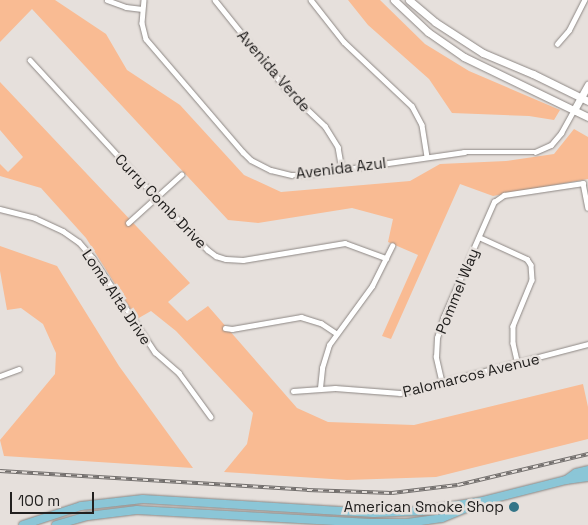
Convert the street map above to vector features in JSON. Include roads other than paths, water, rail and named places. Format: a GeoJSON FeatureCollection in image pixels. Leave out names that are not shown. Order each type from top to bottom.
{"type":"FeatureCollection","features":[{"type":"Feature","properties":{"kind":"main road"},"geometry":{"type":"LineString","coordinates":[[394,0],[428,32],[452,49],[494,72],[588,118]]}},
{"type":"Feature","properties":{"kind":"main road"},"geometry":{"type":"LineString","coordinates":[[409,0],[454,36],[483,53],[585,99]]}},
{"type":"Feature","properties":{"kind":"main road","name":"Avenida Azul"},"geometry":{"type":"LineString","coordinates":[[574,110],[585,99],[588,85]]}},
{"type":"Feature","properties":{"kind":"main road"},"geometry":{"type":"LineString","coordinates":[[566,480],[576,473],[588,470]]}},
{"type":"Feature","properties":{"kind":"main road"},"geometry":{"type":"LineString","coordinates":[[23,525],[81,506],[143,499],[339,511],[413,512],[482,501],[566,480],[588,477]]}},
{"type":"Feature","properties":{"kind":"main road"},"geometry":{"type":"LineString","coordinates":[[56,525],[88,516],[137,510],[212,513],[338,524],[407,523],[454,514],[482,501]]}},
{"type":"Feature","properties":{"kind":"main road"},"geometry":{"type":"LineString","coordinates":[[338,524],[339,511]]}},
{"type":"Feature","properties":{"kind":"street"},"geometry":{"type":"LineString","coordinates":[[107,0],[126,7],[142,9]]}},
{"type":"Feature","properties":{"kind":"street","name":"Avenida Azul"},"geometry":{"type":"LineString","coordinates":[[144,0],[142,23],[146,39],[251,160],[271,170],[291,175],[464,152],[535,152],[551,145],[561,133],[574,110]]}},
{"type":"Feature","properties":{"kind":"street","name":"Avenida Verde"},"geometry":{"type":"LineString","coordinates":[[215,0],[288,91],[325,126],[338,147],[342,169]]}},
{"type":"Feature","properties":{"kind":"street"},"geometry":{"type":"LineString","coordinates":[[311,0],[344,42],[412,106],[422,124],[427,156]]}},
{"type":"Feature","properties":{"kind":"street"},"geometry":{"type":"LineString","coordinates":[[556,44],[569,30],[584,0]]}},
{"type":"Feature","properties":{"kind":"street","name":"Curry Comb Drive"},"geometry":{"type":"LineString","coordinates":[[30,60],[157,198],[208,250],[226,259],[243,260],[345,243],[386,258]]}},
{"type":"Feature","properties":{"kind":"street"},"geometry":{"type":"LineString","coordinates":[[128,223],[181,175]]}},
{"type":"Feature","properties":{"kind":"street","name":"Pommel Way"},"geometry":{"type":"LineString","coordinates":[[442,384],[436,357],[437,338],[443,318],[494,202],[504,195],[583,183],[588,208]]}},
{"type":"Feature","properties":{"kind":"street","name":"Loma Alta Drive"},"geometry":{"type":"LineString","coordinates":[[0,209],[35,218],[63,231],[79,242],[94,258],[155,352],[179,373],[211,417]]}},
{"type":"Feature","properties":{"kind":"street"},"geometry":{"type":"LineString","coordinates":[[479,237],[526,259],[532,265],[532,280],[513,326],[513,343],[518,364]]}},
{"type":"Feature","properties":{"kind":"street"},"geometry":{"type":"LineString","coordinates":[[320,388],[324,358],[336,334],[372,286],[392,246]]}},
{"type":"Feature","properties":{"kind":"street"},"geometry":{"type":"LineString","coordinates":[[225,328],[232,329],[301,317],[321,323],[336,334]]}},
{"type":"Feature","properties":{"kind":"street","name":"Palomarcos Avenue"},"geometry":{"type":"LineString","coordinates":[[293,390],[320,388],[394,394],[442,384],[588,344]]}},
{"type":"Feature","properties":{"kind":"street"},"geometry":{"type":"LineString","coordinates":[[0,376],[19,369]]}},
{"type":"Feature","properties":{"kind":"railway"},"geometry":{"type":"LineString","coordinates":[[0,471],[307,490],[392,493],[458,485],[588,454]]}},
{"type":"Feature","properties":{"kind":"place","name":"American Smoke Shop"},"geometry":{"type":"Point","coordinates":[514,507]}}]}
